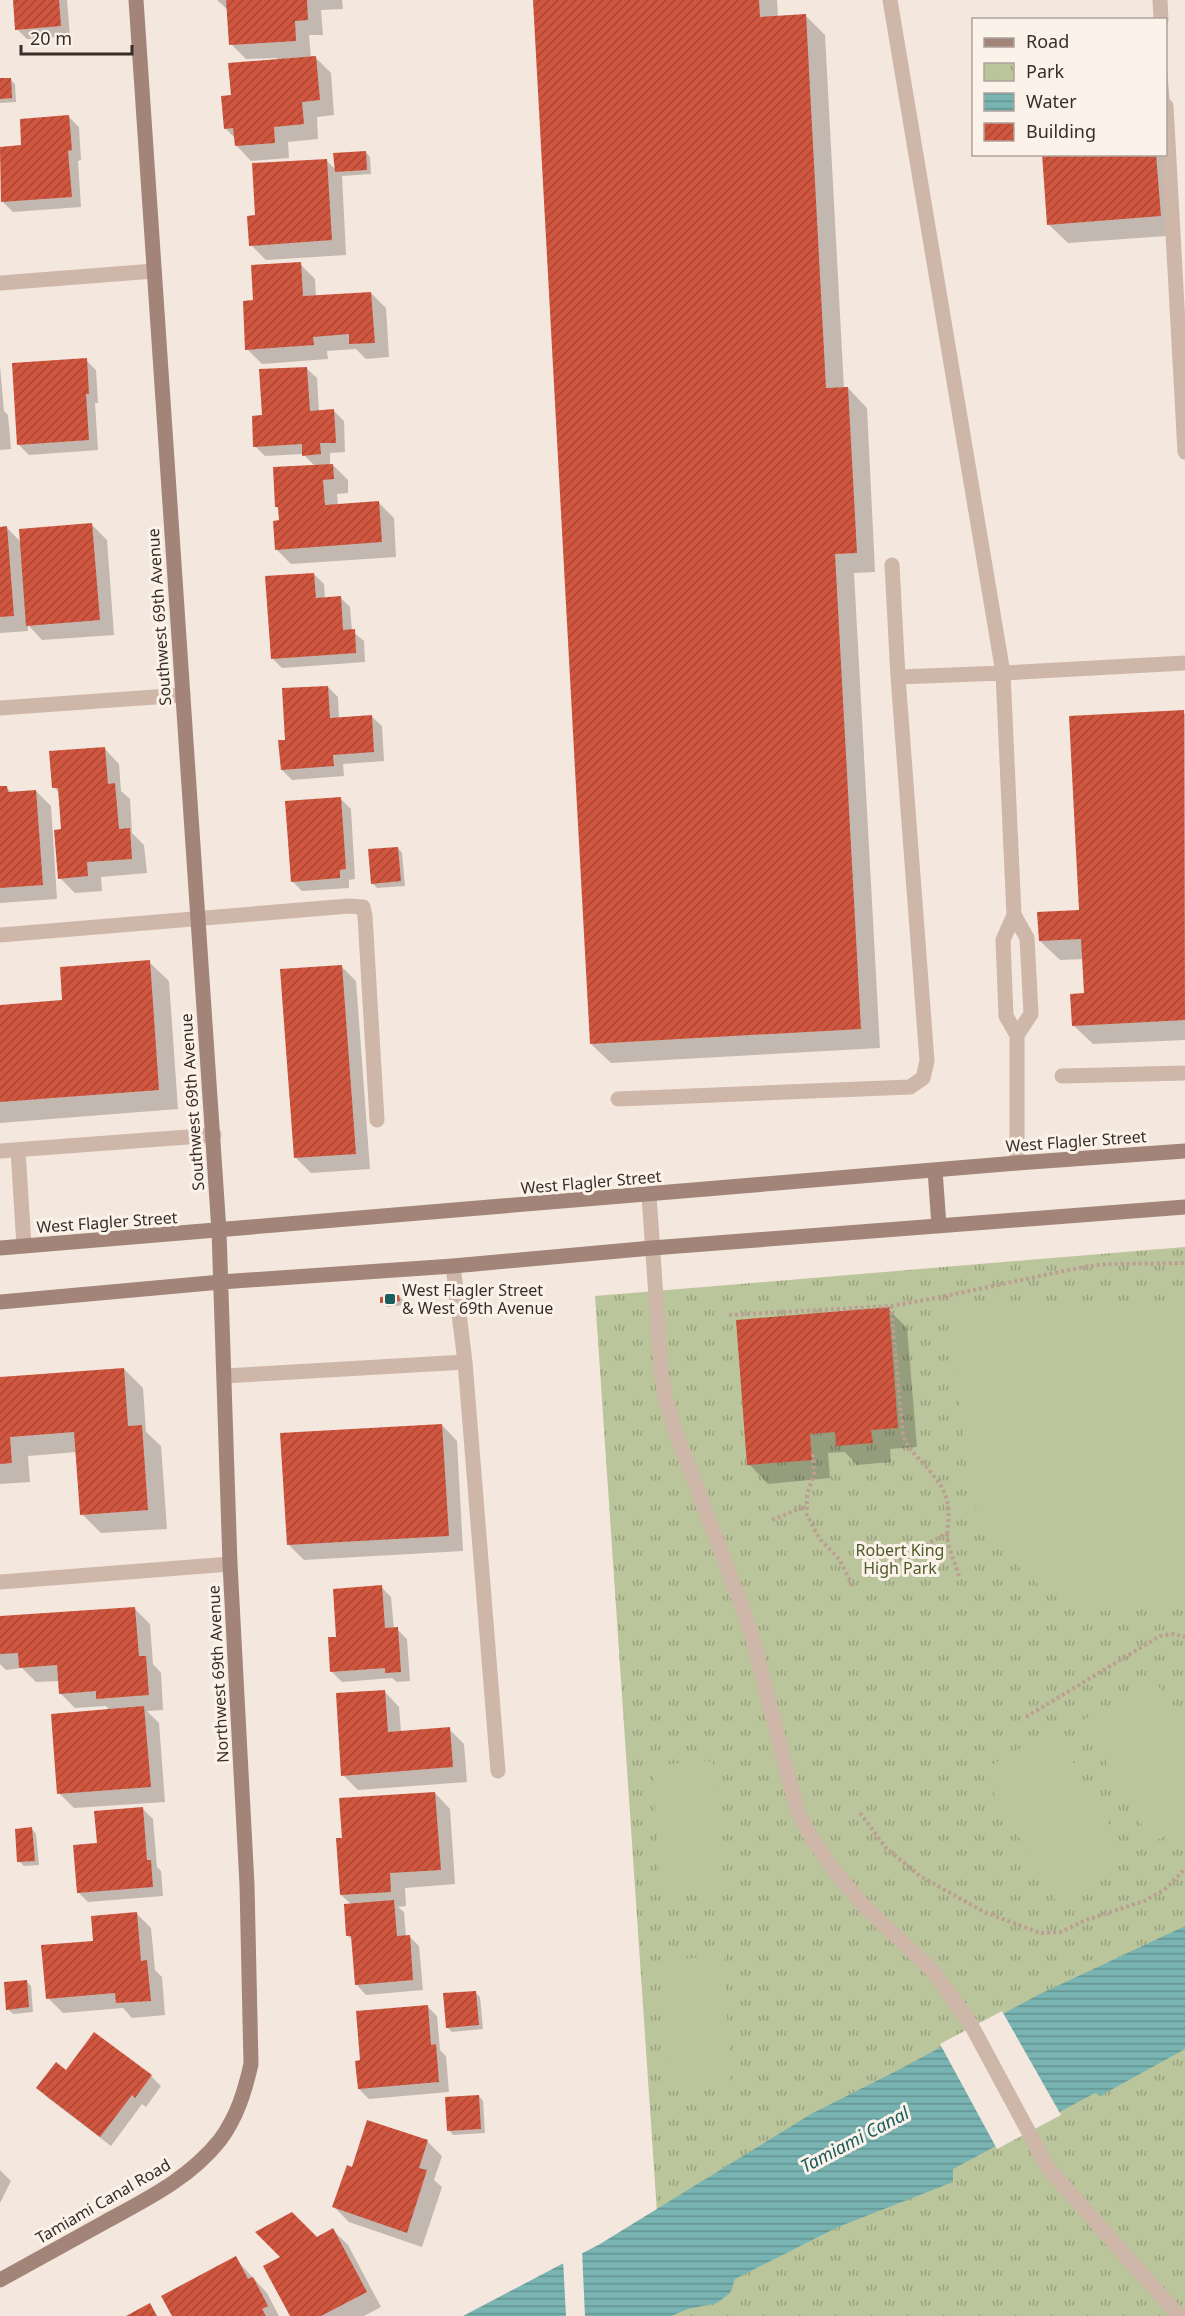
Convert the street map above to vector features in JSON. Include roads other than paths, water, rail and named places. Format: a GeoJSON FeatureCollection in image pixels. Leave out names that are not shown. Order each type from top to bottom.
{"type":"FeatureCollection","features":[{"type":"Feature","properties":{"kind":"main road","name":"Southwest 69th Avenue"},"geometry":{"type":"LineString","coordinates":[[136,0],[219,1231]]}},
{"type":"Feature","properties":{"kind":"main road","name":"West Flagler Street"},"geometry":{"type":"LineString","coordinates":[[0,1248],[1185,1151]]}},
{"type":"Feature","properties":{"kind":"main road"},"geometry":{"type":"LineString","coordinates":[[936,1170],[939,1226]]}},
{"type":"Feature","properties":{"kind":"main road"},"geometry":{"type":"LineString","coordinates":[[0,1302],[221,1282],[453,1266],[652,1248],[1185,1207]]}},
{"type":"Feature","properties":{"kind":"main road","name":"Northwest 69th Avenue"},"geometry":{"type":"LineString","coordinates":[[219,1231],[230,1564],[242,1771],[252,2042],[251,2064],[236,2113]]}},
{"type":"Feature","properties":{"kind":"main road","name":"Tamiami Canal Road"},"geometry":{"type":"LineString","coordinates":[[0,2280],[163,2189],[190,2171],[222,2138],[236,2113]]}},
{"type":"Feature","properties":{"kind":"street"},"geometry":{"type":"LineString","coordinates":[[890,0],[1003,673],[1014,915],[1003,940],[1006,1016],[1017,1035],[1017,1163]]}},
{"type":"Feature","properties":{"kind":"street"},"geometry":{"type":"LineString","coordinates":[[1160,0],[1161,18]]}},
{"type":"Feature","properties":{"kind":"street"},"geometry":{"type":"LineString","coordinates":[[1167,124],[1185,452]]}},
{"type":"Feature","properties":{"kind":"street"},"geometry":{"type":"LineString","coordinates":[[0,283],[154,271]]}},
{"type":"Feature","properties":{"kind":"street"},"geometry":{"type":"LineString","coordinates":[[618,1099],[910,1086],[923,1078],[927,1061],[898,677],[892,565]]}},
{"type":"Feature","properties":{"kind":"street"},"geometry":{"type":"LineString","coordinates":[[898,677],[1185,663]]}},
{"type":"Feature","properties":{"kind":"street"},"geometry":{"type":"LineString","coordinates":[[0,708],[183,695]]}},
{"type":"Feature","properties":{"kind":"street"},"geometry":{"type":"LineString","coordinates":[[0,935],[349,906],[363,907],[377,1120]]}},
{"type":"Feature","properties":{"kind":"street"},"geometry":{"type":"LineString","coordinates":[[1014,915],[1027,938],[1031,1014],[1017,1035]]}},
{"type":"Feature","properties":{"kind":"street"},"geometry":{"type":"LineString","coordinates":[[1062,1076],[1185,1073]]}},
{"type":"Feature","properties":{"kind":"street"},"geometry":{"type":"LineString","coordinates":[[0,1151],[214,1135]]}},
{"type":"Feature","properties":{"kind":"street"},"geometry":{"type":"LineString","coordinates":[[18,1150],[24,1246]]}},
{"type":"Feature","properties":{"kind":"street"},"geometry":{"type":"LineString","coordinates":[[649,1195],[661,1371],[665,1397],[677,1436],[751,1633],[778,1742],[799,1814],[812,1839],[843,1882],[863,1905],[933,1971],[949,1992],[969,2021],[1048,2168],[1179,2316]]}},
{"type":"Feature","properties":{"kind":"street"},"geometry":{"type":"LineString","coordinates":[[453,1266],[465,1362],[498,1771]]}},
{"type":"Feature","properties":{"kind":"street"},"geometry":{"type":"LineString","coordinates":[[224,1376],[465,1362]]}},
{"type":"Feature","properties":{"kind":"street"},"geometry":{"type":"LineString","coordinates":[[0,1582],[230,1564]]}},
{"type":"Feature","properties":{"kind":"water","name":"Tamiami Canal"},"geometry":{"type":"Polygon","coordinates":[[[1185,1926],[1185,2049],[1100,2096],[1095,2093],[953,2169],[953,2182],[838,2227],[735,2279],[730,2293],[717,2303],[688,2309],[671,2316],[463,2316],[600,2244],[811,2114],[1040,1994],[1185,1926]]]}},
{"type":"Feature","properties":{"kind":"place","name":"West Flagler Street & West 69th Avenue"},"geometry":{"type":"Point","coordinates":[390,1299]}},
{"type":"Feature","properties":{"kind":"park label","name":"Robert King High Park"},"geometry":{"type":"Point","coordinates":[900,1559]}}]}
